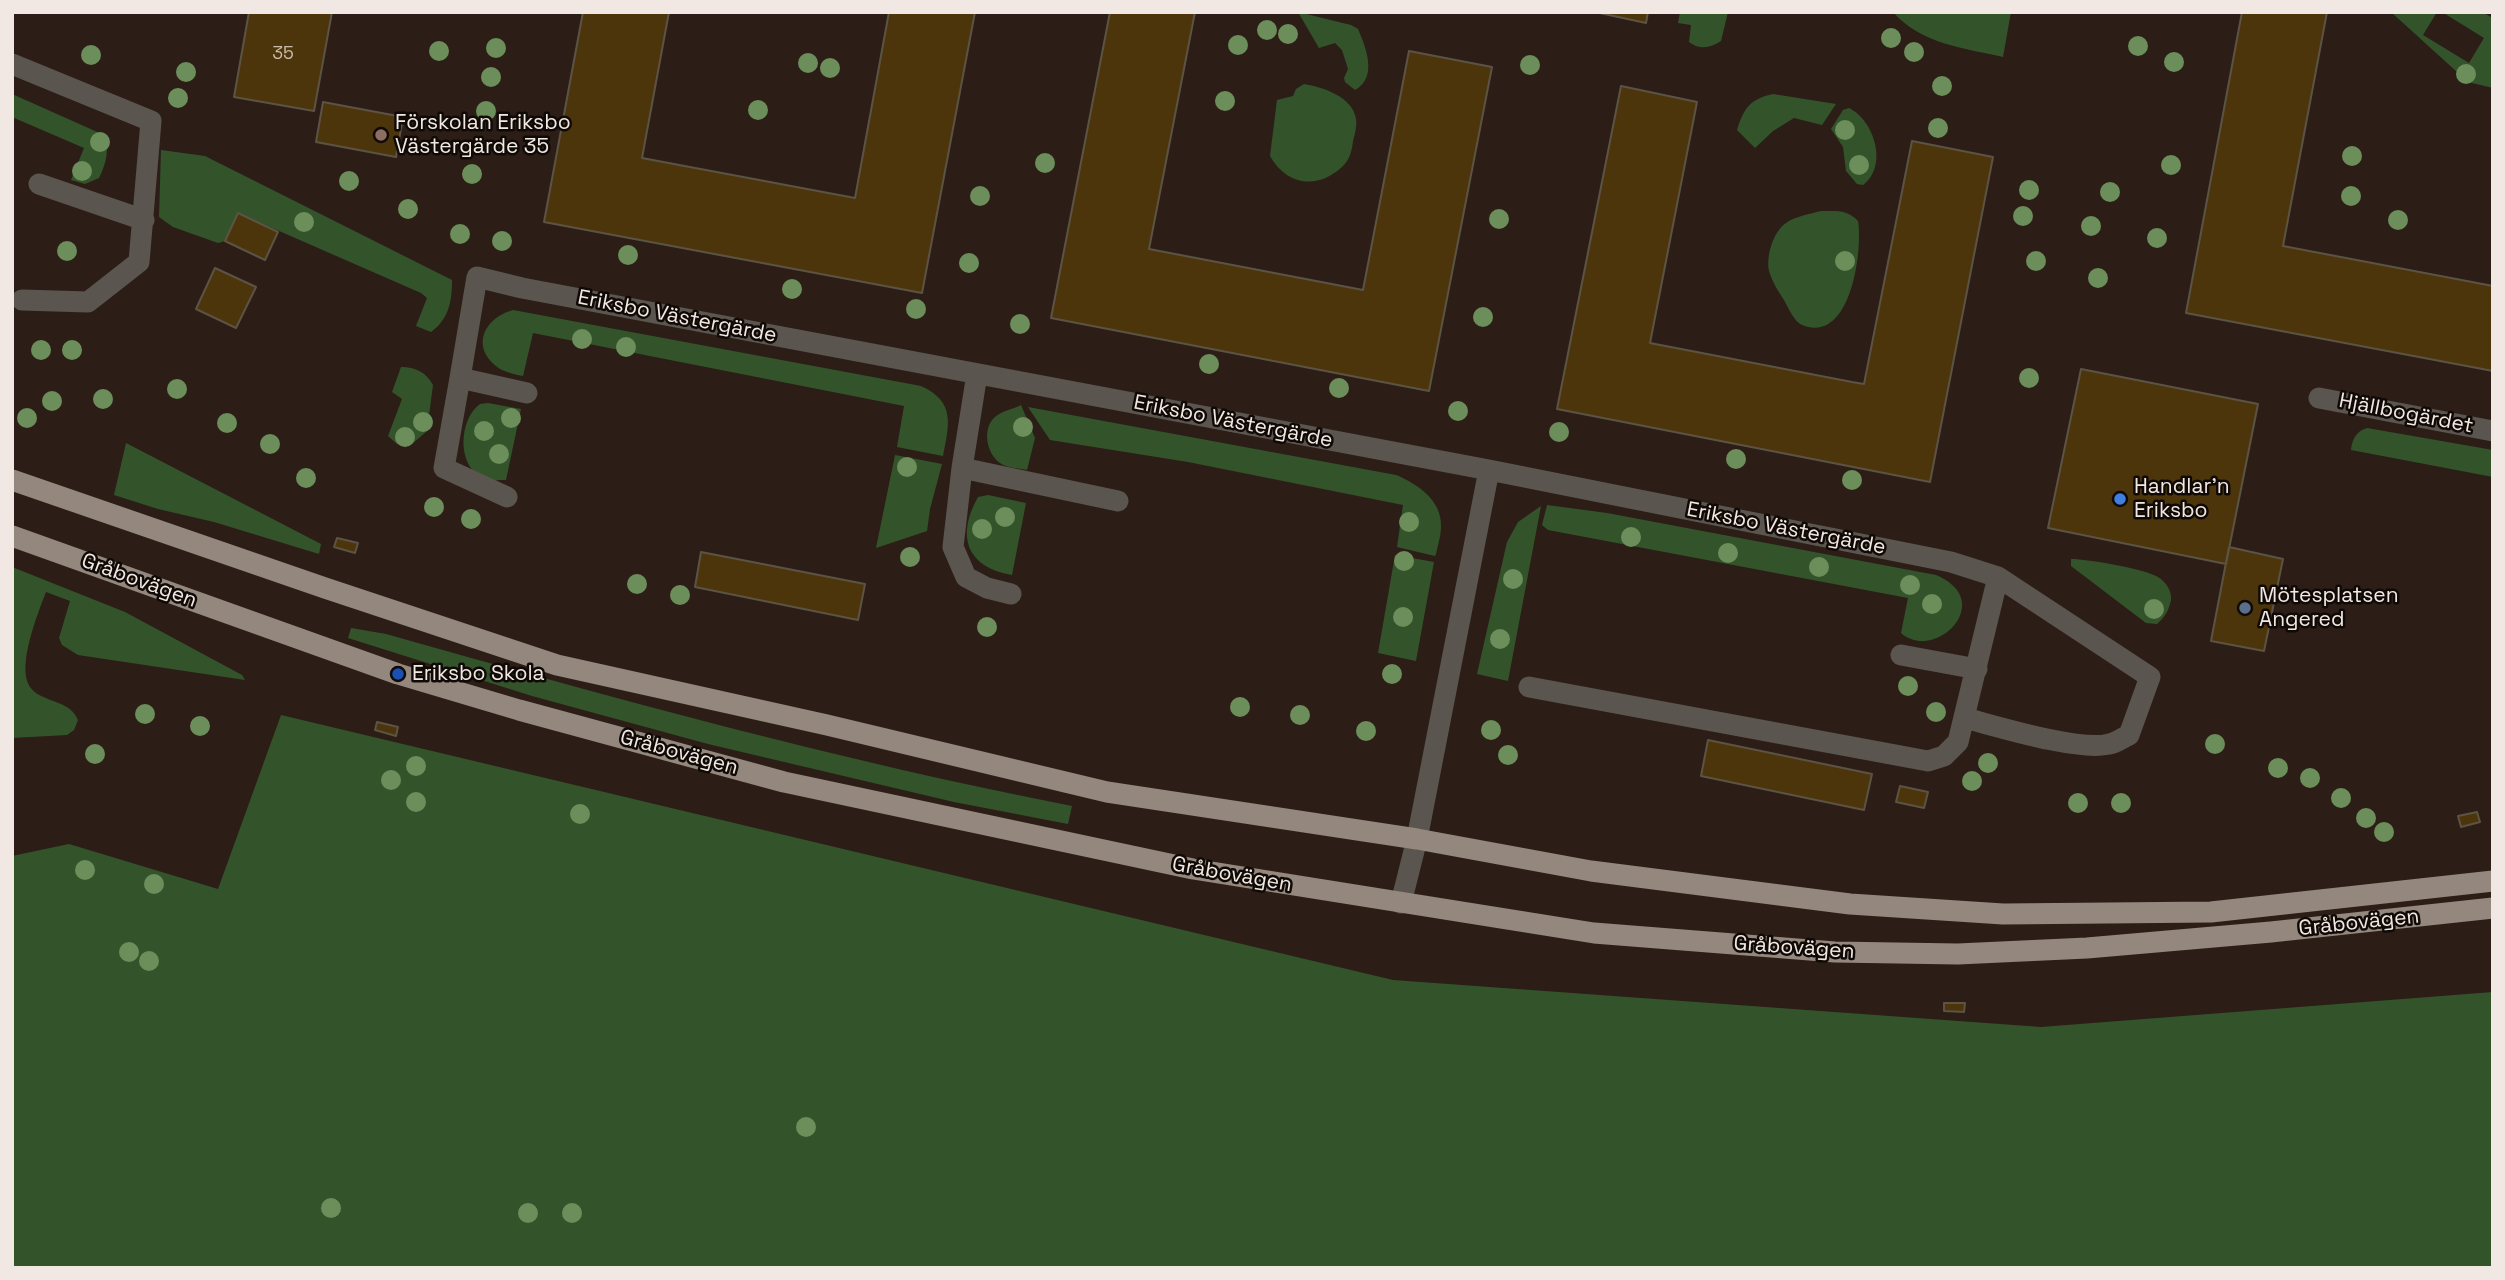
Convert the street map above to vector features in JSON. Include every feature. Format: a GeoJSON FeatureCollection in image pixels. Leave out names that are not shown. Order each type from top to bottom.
{"type":"FeatureCollection","features":[{"type":"Feature","properties":{"kind":"main road","name":"Gråbovägen"},"geometry":{"type":"LineString","coordinates":[[13,482],[557,665],[827,725],[1107,792],[1417,839],[1591,871],[1850,904],[2003,914],[2211,912],[2493,881]]}},
{"type":"Feature","properties":{"kind":"main road","name":"Gråbovägen"},"geometry":{"type":"LineString","coordinates":[[12,536],[398,674],[783,782],[1193,869],[1607,934],[1835,952],[1958,954],[2087,948],[2271,932],[2493,908]]}},
{"type":"Feature","properties":{"kind":"street"},"geometry":{"type":"LineString","coordinates":[[12,64],[151,121],[139,262],[88,302],[22,300]]}},
{"type":"Feature","properties":{"kind":"street"},"geometry":{"type":"LineString","coordinates":[[39,184],[144,220]]}},
{"type":"Feature","properties":{"kind":"street","name":"Eriksbo Västergärde"},"geometry":{"type":"LineString","coordinates":[[507,497],[444,468],[477,277],[522,288],[1489,470],[1951,562],[1998,577],[2150,677],[2129,735],[2108,745],[2051,739],[1965,718]]}},
{"type":"Feature","properties":{"kind":"street"},"geometry":{"type":"LineString","coordinates":[[977,374],[953,547],[966,578],[1011,594]]}},
{"type":"Feature","properties":{"kind":"street"},"geometry":{"type":"LineString","coordinates":[[460,378],[527,393]]}},
{"type":"Feature","properties":{"kind":"street","name":"Hjällbogärdet"},"geometry":{"type":"LineString","coordinates":[[2319,398],[2493,430]]}},
{"type":"Feature","properties":{"kind":"street"},"geometry":{"type":"LineString","coordinates":[[962,468],[1118,501]]}},
{"type":"Feature","properties":{"kind":"street"},"geometry":{"type":"LineString","coordinates":[[1401,903],[1417,839],[1489,470]]}},
{"type":"Feature","properties":{"kind":"street"},"geometry":{"type":"LineString","coordinates":[[1529,687],[1928,761],[1944,756],[1958,742],[1998,577]]}},
{"type":"Feature","properties":{"kind":"street"},"geometry":{"type":"LineString","coordinates":[[1901,655],[1977,669]]}},
{"type":"Feature","properties":{"kind":"green space"},"geometry":{"type":"Polygon","coordinates":[[[2469,11],[2488,15],[2493,19],[2493,88],[2468,82],[2391,12],[2437,12],[2423,35],[2469,63],[2484,38],[2442,12],[2469,11]]]}},
{"type":"Feature","properties":{"kind":"green space"},"geometry":{"type":"Polygon","coordinates":[[[1298,12],[1358,29],[1368,70],[1366,78],[1355,90],[1345,82],[1348,69],[1342,50],[1335,43],[1319,48],[1298,12]]]}},
{"type":"Feature","properties":{"kind":"green space"},"geometry":{"type":"Polygon","coordinates":[[[1680,12],[1728,12],[1721,41],[1705,47],[1689,42],[1691,25],[1678,23],[1680,12]]]}},
{"type":"Feature","properties":{"kind":"green space"},"geometry":{"type":"Polygon","coordinates":[[[1893,12],[2011,12],[2003,57],[1930,38],[1904,23],[1893,12]]]}},
{"type":"Feature","properties":{"kind":"green space"},"geometry":{"type":"Polygon","coordinates":[[[1304,84],[1336,94],[1354,111],[1356,119],[1352,148],[1343,166],[1323,179],[1313,181],[1294,179],[1285,174],[1270,156],[1277,100],[1293,96],[1296,89],[1304,84]]]}},
{"type":"Feature","properties":{"kind":"green space"},"geometry":{"type":"Polygon","coordinates":[[[12,94],[104,135],[106,156],[99,178],[85,184],[71,180],[84,148],[12,117],[12,94]]]}},
{"type":"Feature","properties":{"kind":"green space"},"geometry":{"type":"Polygon","coordinates":[[[1773,94],[1836,104],[1822,125],[1794,118],[1773,131],[1755,148],[1737,130],[1742,116],[1753,102],[1773,94]]]}},
{"type":"Feature","properties":{"kind":"green space"},"geometry":{"type":"Polygon","coordinates":[[[1849,108],[1865,122],[1877,155],[1871,177],[1863,185],[1857,184],[1846,171],[1843,147],[1831,129],[1843,110],[1849,108]]]}},
{"type":"Feature","properties":{"kind":"green space"},"geometry":{"type":"Polygon","coordinates":[[[161,150],[205,156],[452,280],[446,315],[431,332],[416,326],[427,298],[421,293],[238,213],[225,241],[218,243],[173,227],[159,217],[161,150]]]}},
{"type":"Feature","properties":{"kind":"green space"},"geometry":{"type":"Polygon","coordinates":[[[1821,211],[1850,214],[1858,221],[1859,235],[1855,272],[1843,309],[1832,321],[1819,327],[1802,325],[1796,321],[1773,282],[1768,265],[1772,245],[1781,227],[1794,219],[1821,211]]]}},
{"type":"Feature","properties":{"kind":"green space"},"geometry":{"type":"Polygon","coordinates":[[[513,310],[921,386],[940,399],[945,407],[948,424],[943,456],[897,447],[904,406],[533,333],[523,376],[507,372],[492,362],[483,345],[487,328],[493,320],[513,310]]]}},
{"type":"Feature","properties":{"kind":"green space"},"geometry":{"type":"Polygon","coordinates":[[[401,367],[420,371],[433,385],[427,431],[412,444],[397,444],[388,436],[402,399],[392,392],[401,367]]]}},
{"type":"Feature","properties":{"kind":"green space"},"geometry":{"type":"Polygon","coordinates":[[[480,404],[521,409],[506,480],[483,478],[474,472],[465,453],[468,420],[480,404]]]}},
{"type":"Feature","properties":{"kind":"green space"},"geometry":{"type":"Polygon","coordinates":[[[1021,405],[1035,438],[1027,470],[1000,463],[991,453],[987,440],[988,427],[995,417],[1021,405]]]}},
{"type":"Feature","properties":{"kind":"green space"},"geometry":{"type":"Polygon","coordinates":[[[1028,407],[1396,475],[1419,488],[1437,508],[1441,526],[1436,554],[1435,556],[1397,547],[1403,505],[1188,462],[1050,440],[1028,407]]]}},
{"type":"Feature","properties":{"kind":"green space"},"geometry":{"type":"Polygon","coordinates":[[[2367,428],[2493,450],[2493,477],[2351,450],[2355,436],[2367,428]]]}},
{"type":"Feature","properties":{"kind":"green space"},"geometry":{"type":"Polygon","coordinates":[[[126,443],[321,544],[319,554],[114,495],[126,443]]]}},
{"type":"Feature","properties":{"kind":"green space"},"geometry":{"type":"Polygon","coordinates":[[[895,455],[942,464],[927,531],[876,548],[895,455]]]}},
{"type":"Feature","properties":{"kind":"green space"},"geometry":{"type":"Polygon","coordinates":[[[988,495],[1026,503],[1012,575],[984,565],[970,548],[967,537],[971,511],[978,497],[988,495]]]}},
{"type":"Feature","properties":{"kind":"green space"},"geometry":{"type":"Polygon","coordinates":[[[1547,505],[1607,513],[1936,575],[1954,586],[1961,599],[1961,613],[1954,625],[1943,635],[1930,640],[1915,640],[1901,633],[1908,598],[1548,530],[1542,525],[1547,505]]]}},
{"type":"Feature","properties":{"kind":"green space"},"geometry":{"type":"Polygon","coordinates":[[[1541,506],[1508,681],[1477,674],[1507,542],[1518,522],[1541,506]]]}},
{"type":"Feature","properties":{"kind":"green space"},"geometry":{"type":"Polygon","coordinates":[[[1395,555],[1434,562],[1416,661],[1378,653],[1395,555]]]}},
{"type":"Feature","properties":{"kind":"green space"},"geometry":{"type":"Polygon","coordinates":[[[2071,559],[2116,565],[2158,577],[2171,593],[2166,613],[2157,624],[2146,623],[2071,566],[2071,559]]]}},
{"type":"Feature","properties":{"kind":"green space"},"geometry":{"type":"Polygon","coordinates":[[[12,567],[125,612],[242,675],[245,680],[78,655],[62,645],[59,638],[70,601],[46,592],[30,640],[25,667],[26,678],[34,691],[69,709],[78,720],[74,730],[67,735],[12,738],[12,567]]]}},
{"type":"Feature","properties":{"kind":"green space"},"geometry":{"type":"Polygon","coordinates":[[[351,628],[386,634],[813,749],[1072,806],[1068,824],[954,802],[708,744],[532,696],[348,638],[351,628]]]}},
{"type":"Feature","properties":{"kind":"green space"},"geometry":{"type":"Polygon","coordinates":[[[281,715],[1393,980],[2041,1027],[2493,992],[2493,1268],[12,1268],[12,856],[69,844],[218,889],[281,715]]]}},
{"type":"Feature","properties":{"kind":"building"},"geometry":{"type":"Polygon","coordinates":[[[249,12],[332,12],[314,111],[234,97],[249,12]]]}},
{"type":"Feature","properties":{"kind":"building"},"geometry":{"type":"Polygon","coordinates":[[[583,12],[669,12],[642,158],[855,198],[889,12],[975,12],[922,293],[544,222],[583,12]]]}},
{"type":"Feature","properties":{"kind":"building"},"geometry":{"type":"Polygon","coordinates":[[[1110,12],[1195,12],[1149,249],[1363,290],[1409,51],[1492,67],[1429,391],[1051,318],[1110,12]]]}},
{"type":"Feature","properties":{"kind":"building"},"geometry":{"type":"Polygon","coordinates":[[[1595,12],[1648,12],[1646,23],[1595,12]]]}},
{"type":"Feature","properties":{"kind":"building"},"geometry":{"type":"Polygon","coordinates":[[[2242,12],[2327,12],[2283,246],[2493,286],[2493,371],[2186,313],[2242,12]]]}},
{"type":"Feature","properties":{"kind":"building"},"geometry":{"type":"Polygon","coordinates":[[[1621,86],[1697,102],[1650,343],[1852,382],[1864,384],[1912,141],[1993,157],[1930,482],[1557,409],[1621,86]]]}},
{"type":"Feature","properties":{"kind":"building"},"geometry":{"type":"Polygon","coordinates":[[[323,102],[403,117],[396,157],[316,142],[323,102]]]}},
{"type":"Feature","properties":{"kind":"building"},"geometry":{"type":"Polygon","coordinates":[[[238,213],[278,232],[265,260],[225,241],[238,213]]]}},
{"type":"Feature","properties":{"kind":"building"},"geometry":{"type":"Polygon","coordinates":[[[215,268],[256,287],[236,328],[196,309],[215,268]]]}},
{"type":"Feature","properties":{"kind":"building"},"geometry":{"type":"Polygon","coordinates":[[[2081,369],[2258,404],[2226,564],[2048,528],[2081,369]]]}},
{"type":"Feature","properties":{"kind":"building"},"geometry":{"type":"Polygon","coordinates":[[[337,538],[358,543],[355,553],[334,547],[337,538]]]}},
{"type":"Feature","properties":{"kind":"building"},"geometry":{"type":"Polygon","coordinates":[[[2229,547],[2283,559],[2264,651],[2211,641],[2229,547]]]}},
{"type":"Feature","properties":{"kind":"building"},"geometry":{"type":"Polygon","coordinates":[[[701,552],[865,584],[858,620],[695,587],[701,552]]]}},
{"type":"Feature","properties":{"kind":"building"},"geometry":{"type":"Polygon","coordinates":[[[377,722],[398,727],[396,736],[375,730],[377,722]]]}},
{"type":"Feature","properties":{"kind":"building"},"geometry":{"type":"Polygon","coordinates":[[[1708,740],[1872,774],[1864,810],[1701,776],[1708,740]]]}},
{"type":"Feature","properties":{"kind":"building"},"geometry":{"type":"Polygon","coordinates":[[[1900,786],[1928,792],[1924,808],[1896,802],[1900,786]]]}},
{"type":"Feature","properties":{"kind":"building"},"geometry":{"type":"Polygon","coordinates":[[[2477,812],[2480,822],[2461,827],[2458,816],[2477,812]]]}},
{"type":"Feature","properties":{"kind":"building"},"geometry":{"type":"Polygon","coordinates":[[[1944,1003],[1965,1003],[1964,1012],[1944,1011],[1944,1003]]]}},
{"type":"Feature","properties":{"kind":"place","name":"Förskolan Eriksbo Västergärde 35"},"geometry":{"type":"Point","coordinates":[381,135]}},
{"type":"Feature","properties":{"kind":"place","name":"Handlar'n Eriksbo"},"geometry":{"type":"Point","coordinates":[2120,499]}},
{"type":"Feature","properties":{"kind":"place","name":"Mötesplatsen Angered"},"geometry":{"type":"Point","coordinates":[2245,608]}},
{"type":"Feature","properties":{"kind":"place","name":"Eriksbo Skola"},"geometry":{"type":"Point","coordinates":[398,674]}}]}
